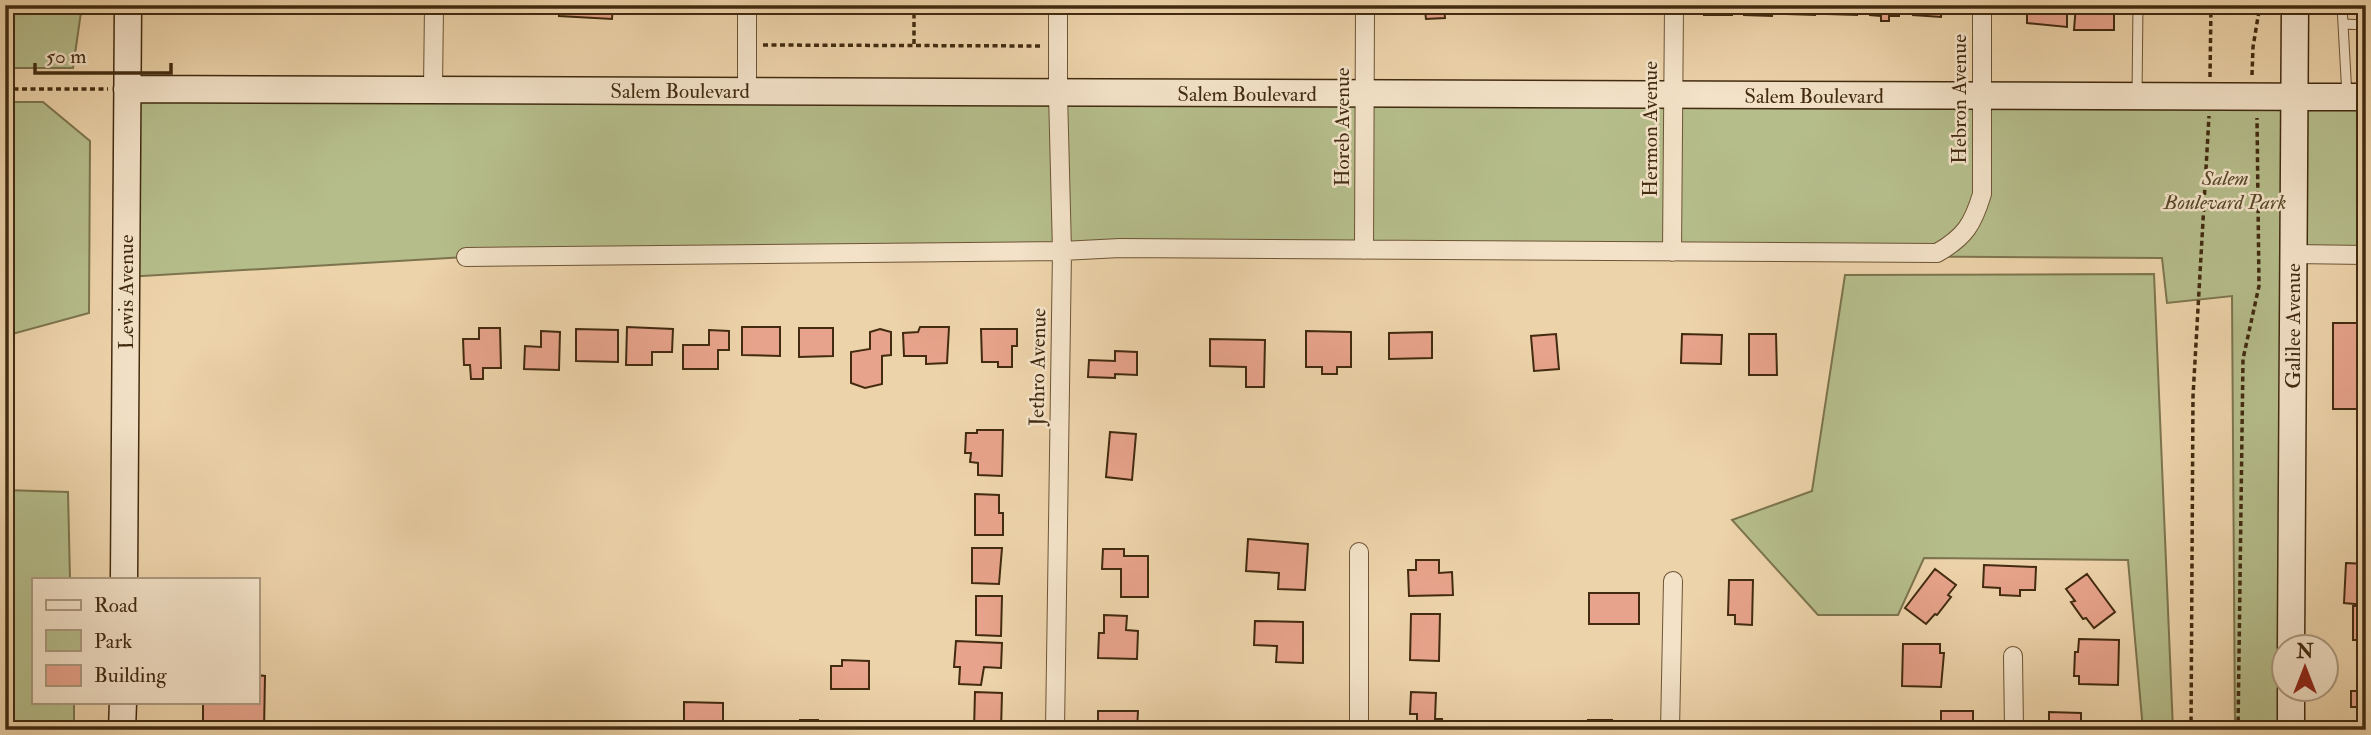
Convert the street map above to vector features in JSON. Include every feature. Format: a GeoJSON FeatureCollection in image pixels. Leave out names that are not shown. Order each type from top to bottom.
{"type":"FeatureCollection","features":[{"type":"Feature","properties":{"kind":"street","name":"Lewis Avenue"},"geometry":{"type":"LineString","coordinates":[[124,578],[128,5]]}},
{"type":"Feature","properties":{"kind":"street"},"geometry":{"type":"LineString","coordinates":[[433,89],[434,5]]}},
{"type":"Feature","properties":{"kind":"street"},"geometry":{"type":"LineString","coordinates":[[747,5],[747,91]]}},
{"type":"Feature","properties":{"kind":"street","name":"Jethro Avenue"},"geometry":{"type":"LineString","coordinates":[[1055,730],[1062,251],[1058,5]]}},
{"type":"Feature","properties":{"kind":"street","name":"Horeb Avenue"},"geometry":{"type":"LineString","coordinates":[[1364,250],[1365,5]]}},
{"type":"Feature","properties":{"kind":"street","name":"Hermon Avenue"},"geometry":{"type":"LineString","coordinates":[[1672,253],[1674,5]]}},
{"type":"Feature","properties":{"kind":"street","name":"Hebron Avenue"},"geometry":{"type":"LineString","coordinates":[[1672,253],[1937,253],[1951,245],[1974,220],[1982,194],[1982,5]]}},
{"type":"Feature","properties":{"kind":"street","name":"Galilee Avenue"},"geometry":{"type":"LineString","coordinates":[[2291,634],[2295,5]]}},
{"type":"Feature","properties":{"kind":"street","name":"Salem Boulevard"},"geometry":{"type":"LineString","coordinates":[[127,89],[2356,97]]}},
{"type":"Feature","properties":{"kind":"street"},"geometry":{"type":"LineString","coordinates":[[466,257],[1062,251],[1120,248],[1672,253]]}},
{"type":"Feature","properties":{"kind":"street"},"geometry":{"type":"LineString","coordinates":[[2293,254],[2366,255]]}},
{"type":"Feature","properties":{"kind":"street"},"geometry":{"type":"LineString","coordinates":[[1359,552],[1359,730]]}},
{"type":"Feature","properties":{"kind":"street"},"geometry":{"type":"LineString","coordinates":[[1670,730],[1673,581]]}},
{"type":"Feature","properties":{"kind":"street"},"geometry":{"type":"LineString","coordinates":[[2013,656],[2014,730]]}},
{"type":"Feature","properties":{"kind":"street"},"geometry":{"type":"LineString","coordinates":[[122,704],[122,730]]}},
{"type":"Feature","properties":{"kind":"street"},"geometry":{"type":"LineString","coordinates":[[2291,704],[2291,730]]}},
{"type":"Feature","properties":{"kind":"lane"},"geometry":{"type":"LineString","coordinates":[[2137,97],[2138,5]]}},
{"type":"Feature","properties":{"kind":"lane"},"geometry":{"type":"LineString","coordinates":[[2342,5],[2356,97]]}},
{"type":"Feature","properties":{"kind":"lane"},"geometry":{"type":"LineString","coordinates":[[2343,24],[2366,25]]}},
{"type":"Feature","properties":{"kind":"path"},"geometry":{"type":"LineString","coordinates":[[914,5],[914,46]]}},
{"type":"Feature","properties":{"kind":"path"},"geometry":{"type":"LineString","coordinates":[[2210,82],[2211,5]]}},
{"type":"Feature","properties":{"kind":"path"},"geometry":{"type":"LineString","coordinates":[[2253,85],[2253,47],[2260,5]]}},
{"type":"Feature","properties":{"kind":"path"},"geometry":{"type":"LineString","coordinates":[[747,45],[1058,47]]}},
{"type":"Feature","properties":{"kind":"path"},"geometry":{"type":"LineString","coordinates":[[5,89],[127,89]]}},
{"type":"Feature","properties":{"kind":"path"},"geometry":{"type":"LineString","coordinates":[[2191,730],[2193,383],[2209,114]]}},
{"type":"Feature","properties":{"kind":"path"},"geometry":{"type":"LineString","coordinates":[[2238,730],[2243,359],[2259,286],[2257,118]]}},
{"type":"Feature","properties":{"kind":"green space"},"geometry":{"type":"Polygon","coordinates":[[[5,5],[82,5],[73,68],[5,68],[5,5]]]}},
{"type":"Feature","properties":{"kind":"green space","name":"Salem Boulevard Park"},"geometry":{"type":"Polygon","coordinates":[[[127,89],[2366,98],[2366,255],[2294,254],[2284,634],[2270,634],[2270,704],[2286,704],[2291,730],[2235,730],[2232,296],[2167,303],[2162,258],[1062,251],[466,257],[126,277],[127,89]]]}},
{"type":"Feature","properties":{"kind":"green space"},"geometry":{"type":"Polygon","coordinates":[[[5,102],[43,102],[90,141],[89,313],[5,336],[5,102]]]}},
{"type":"Feature","properties":{"kind":"green space"},"geometry":{"type":"Polygon","coordinates":[[[2154,274],[2173,730],[2143,730],[2128,560],[1924,558],[1898,615],[1818,615],[1732,520],[1812,491],[1845,275],[2154,274]]]}},
{"type":"Feature","properties":{"kind":"green space"},"geometry":{"type":"Polygon","coordinates":[[[5,490],[68,492],[70,578],[32,578],[32,704],[74,704],[74,730],[5,730],[5,490]]]}},
{"type":"Feature","properties":{"kind":"building"},"geometry":{"type":"Polygon","coordinates":[[[560,5],[613,5],[612,19],[559,16],[560,5]]]}},
{"type":"Feature","properties":{"kind":"building"},"geometry":{"type":"Polygon","coordinates":[[[1418,5],[1449,5],[1444,6],[1445,18],[1426,19],[1425,11],[1418,11],[1418,5]]]}},
{"type":"Feature","properties":{"kind":"building"},"geometry":{"type":"Polygon","coordinates":[[[1704,5],[1732,5],[1732,15],[1704,15],[1704,5]]]}},
{"type":"Feature","properties":{"kind":"building"},"geometry":{"type":"Polygon","coordinates":[[[1744,5],[1773,5],[1772,16],[1744,15],[1744,5]]]}},
{"type":"Feature","properties":{"kind":"building"},"geometry":{"type":"Polygon","coordinates":[[[1787,5],[1815,5],[1815,15],[1787,14],[1787,5]]]}},
{"type":"Feature","properties":{"kind":"building"},"geometry":{"type":"Polygon","coordinates":[[[1827,5],[1857,5],[1857,15],[1827,14],[1827,5]]]}},
{"type":"Feature","properties":{"kind":"building"},"geometry":{"type":"Polygon","coordinates":[[[1870,5],[1899,5],[1899,16],[1889,16],[1889,21],[1881,21],[1881,16],[1870,15],[1870,5]]]}},
{"type":"Feature","properties":{"kind":"building"},"geometry":{"type":"Polygon","coordinates":[[[1914,5],[1942,5],[1941,17],[1913,15],[1914,5]]]}},
{"type":"Feature","properties":{"kind":"building"},"geometry":{"type":"Polygon","coordinates":[[[2027,5],[2067,5],[2067,27],[2027,23],[2027,5]]]}},
{"type":"Feature","properties":{"kind":"building"},"geometry":{"type":"Polygon","coordinates":[[[2076,5],[2114,5],[2114,30],[2074,30],[2076,5]]]}},
{"type":"Feature","properties":{"kind":"building"},"geometry":{"type":"Polygon","coordinates":[[[2333,323],[2364,323],[2364,409],[2333,409],[2333,323]]]}},
{"type":"Feature","properties":{"kind":"building"},"geometry":{"type":"Polygon","coordinates":[[[627,327],[673,329],[672,352],[652,352],[652,365],[626,365],[627,327]]]}},
{"type":"Feature","properties":{"kind":"building"},"geometry":{"type":"Polygon","coordinates":[[[742,327],[780,327],[780,356],[742,355],[742,327]]]}},
{"type":"Feature","properties":{"kind":"building"},"geometry":{"type":"Polygon","coordinates":[[[920,327],[949,327],[947,363],[926,364],[926,356],[904,356],[903,333],[918,332],[920,327]]]}},
{"type":"Feature","properties":{"kind":"building"},"geometry":{"type":"Polygon","coordinates":[[[479,328],[500,328],[501,368],[483,368],[483,379],[471,379],[470,365],[464,365],[463,339],[479,339],[479,328]]]}},
{"type":"Feature","properties":{"kind":"building"},"geometry":{"type":"Polygon","coordinates":[[[799,328],[833,328],[833,356],[799,357],[799,328]]]}},
{"type":"Feature","properties":{"kind":"building"},"geometry":{"type":"Polygon","coordinates":[[[576,329],[618,330],[618,362],[576,361],[576,329]]]}},
{"type":"Feature","properties":{"kind":"building"},"geometry":{"type":"Polygon","coordinates":[[[880,329],[891,332],[891,355],[882,356],[882,384],[865,388],[851,383],[851,352],[870,349],[870,332],[880,329]]]}},
{"type":"Feature","properties":{"kind":"building"},"geometry":{"type":"Polygon","coordinates":[[[981,329],[1017,329],[1017,346],[1012,346],[1012,367],[998,367],[998,362],[982,362],[981,329]]]}},
{"type":"Feature","properties":{"kind":"building"},"geometry":{"type":"Polygon","coordinates":[[[709,330],[729,331],[729,350],[718,350],[718,369],[683,369],[683,345],[709,345],[709,330]]]}},
{"type":"Feature","properties":{"kind":"building"},"geometry":{"type":"Polygon","coordinates":[[[541,331],[560,332],[559,370],[524,369],[525,346],[541,347],[541,331]]]}},
{"type":"Feature","properties":{"kind":"building"},"geometry":{"type":"Polygon","coordinates":[[[1306,331],[1351,332],[1351,367],[1337,367],[1337,374],[1322,374],[1322,367],[1306,367],[1306,331]]]}},
{"type":"Feature","properties":{"kind":"building"},"geometry":{"type":"Polygon","coordinates":[[[1432,332],[1432,358],[1389,359],[1389,333],[1432,332]]]}},
{"type":"Feature","properties":{"kind":"building"},"geometry":{"type":"Polygon","coordinates":[[[1556,334],[1559,369],[1534,371],[1531,336],[1556,334]]]}},
{"type":"Feature","properties":{"kind":"building"},"geometry":{"type":"Polygon","coordinates":[[[1682,334],[1722,335],[1721,364],[1681,363],[1682,334]]]}},
{"type":"Feature","properties":{"kind":"building"},"geometry":{"type":"Polygon","coordinates":[[[1749,334],[1776,334],[1777,375],[1749,375],[1749,334]]]}},
{"type":"Feature","properties":{"kind":"building"},"geometry":{"type":"Polygon","coordinates":[[[1210,339],[1265,340],[1264,387],[1246,387],[1246,367],[1210,366],[1210,339]]]}},
{"type":"Feature","properties":{"kind":"building"},"geometry":{"type":"Polygon","coordinates":[[[1115,351],[1137,352],[1137,375],[1115,374],[1115,378],[1088,377],[1089,360],[1115,361],[1115,351]]]}},
{"type":"Feature","properties":{"kind":"building"},"geometry":{"type":"Polygon","coordinates":[[[977,430],[1003,430],[1002,476],[978,475],[978,463],[970,462],[971,453],[965,453],[966,433],[977,433],[977,430]]]}},
{"type":"Feature","properties":{"kind":"building"},"geometry":{"type":"Polygon","coordinates":[[[1110,432],[1136,434],[1132,480],[1106,477],[1110,432]]]}},
{"type":"Feature","properties":{"kind":"building"},"geometry":{"type":"Polygon","coordinates":[[[2359,483],[2366,483],[2366,512],[2358,511],[2359,483]]]}},
{"type":"Feature","properties":{"kind":"building"},"geometry":{"type":"Polygon","coordinates":[[[975,494],[999,495],[999,513],[1003,513],[1003,535],[975,535],[975,494]]]}},
{"type":"Feature","properties":{"kind":"building"},"geometry":{"type":"Polygon","coordinates":[[[1248,539],[1308,544],[1305,590],[1278,589],[1279,573],[1246,571],[1248,539]]]}},
{"type":"Feature","properties":{"kind":"building"},"geometry":{"type":"Polygon","coordinates":[[[972,548],[1002,548],[999,584],[972,583],[972,548]]]}},
{"type":"Feature","properties":{"kind":"building"},"geometry":{"type":"Polygon","coordinates":[[[1103,549],[1124,549],[1124,556],[1148,556],[1148,597],[1121,597],[1121,569],[1102,569],[1103,549]]]}},
{"type":"Feature","properties":{"kind":"building"},"geometry":{"type":"Polygon","coordinates":[[[1416,560],[1439,560],[1439,573],[1452,572],[1453,595],[1409,596],[1408,570],[1416,570],[1416,560]]]}},
{"type":"Feature","properties":{"kind":"building"},"geometry":{"type":"Polygon","coordinates":[[[2346,563],[2366,564],[2366,605],[2344,603],[2346,563]]]}},
{"type":"Feature","properties":{"kind":"building"},"geometry":{"type":"Polygon","coordinates":[[[1984,565],[2036,567],[2035,590],[2020,590],[2020,596],[2000,595],[2000,588],[1983,587],[1984,565]]]}},
{"type":"Feature","properties":{"kind":"building"},"geometry":{"type":"Polygon","coordinates":[[[1935,569],[1956,585],[1948,595],[1951,597],[1926,624],[1905,608],[1935,569]]]}},
{"type":"Feature","properties":{"kind":"building"},"geometry":{"type":"Polygon","coordinates":[[[2087,574],[2115,612],[2094,628],[2086,618],[2083,619],[2066,589],[2087,574]]]}},
{"type":"Feature","properties":{"kind":"building"},"geometry":{"type":"Polygon","coordinates":[[[1729,580],[1753,580],[1752,625],[1735,624],[1735,615],[1728,615],[1729,580]]]}},
{"type":"Feature","properties":{"kind":"building"},"geometry":{"type":"Polygon","coordinates":[[[1589,593],[1639,593],[1639,624],[1589,624],[1589,593]]]}},
{"type":"Feature","properties":{"kind":"building"},"geometry":{"type":"Polygon","coordinates":[[[976,596],[1002,596],[1001,636],[976,635],[976,596]]]}},
{"type":"Feature","properties":{"kind":"building"},"geometry":{"type":"Polygon","coordinates":[[[2353,606],[2366,606],[2366,640],[2353,640],[2353,606]]]}},
{"type":"Feature","properties":{"kind":"building"},"geometry":{"type":"Polygon","coordinates":[[[1411,614],[1440,614],[1439,661],[1410,660],[1411,614]]]}},
{"type":"Feature","properties":{"kind":"building"},"geometry":{"type":"Polygon","coordinates":[[[1104,615],[1127,616],[1126,630],[1138,631],[1137,659],[1098,658],[1099,633],[1104,633],[1104,615]]]}},
{"type":"Feature","properties":{"kind":"building"},"geometry":{"type":"Polygon","coordinates":[[[1255,621],[1303,622],[1303,663],[1276,662],[1277,646],[1254,645],[1255,621]]]}},
{"type":"Feature","properties":{"kind":"building"},"geometry":{"type":"Polygon","coordinates":[[[2079,639],[2119,640],[2118,685],[2079,684],[2079,676],[2074,676],[2075,652],[2078,652],[2079,639]]]}},
{"type":"Feature","properties":{"kind":"building"},"geometry":{"type":"Polygon","coordinates":[[[956,641],[1002,643],[1001,668],[984,667],[981,685],[959,684],[960,667],[954,667],[956,641]]]}},
{"type":"Feature","properties":{"kind":"building"},"geometry":{"type":"Polygon","coordinates":[[[1903,644],[1940,644],[1940,653],[1944,653],[1941,687],[1902,686],[1903,644]]]}},
{"type":"Feature","properties":{"kind":"building"},"geometry":{"type":"Polygon","coordinates":[[[842,660],[869,661],[869,689],[831,689],[831,666],[842,666],[842,660]]]}},
{"type":"Feature","properties":{"kind":"building"},"geometry":{"type":"Polygon","coordinates":[[[259,675],[265,676],[264,730],[203,730],[203,704],[259,704],[259,675]]]}},
{"type":"Feature","properties":{"kind":"building"},"geometry":{"type":"Polygon","coordinates":[[[2361,682],[2366,682],[2366,707],[2351,707],[2351,691],[2360,691],[2361,682]]]}},
{"type":"Feature","properties":{"kind":"building"},"geometry":{"type":"Polygon","coordinates":[[[975,692],[1002,693],[1001,730],[974,730],[975,692]]]}},
{"type":"Feature","properties":{"kind":"building"},"geometry":{"type":"Polygon","coordinates":[[[1411,692],[1436,693],[1435,719],[1442,719],[1441,730],[1409,730],[1409,722],[1417,722],[1417,714],[1410,714],[1411,692]]]}},
{"type":"Feature","properties":{"kind":"building"},"geometry":{"type":"Polygon","coordinates":[[[684,702],[723,703],[723,730],[684,730],[684,702]]]}},
{"type":"Feature","properties":{"kind":"building"},"geometry":{"type":"Polygon","coordinates":[[[1098,711],[1138,711],[1137,730],[1098,730],[1098,711]]]}},
{"type":"Feature","properties":{"kind":"building"},"geometry":{"type":"Polygon","coordinates":[[[1941,711],[1973,711],[1973,730],[1941,730],[1941,711]]]}},
{"type":"Feature","properties":{"kind":"building"},"geometry":{"type":"Polygon","coordinates":[[[2049,712],[2081,713],[2081,730],[2049,730],[2049,712]]]}},
{"type":"Feature","properties":{"kind":"building"},"geometry":{"type":"Polygon","coordinates":[[[800,720],[818,720],[818,730],[787,730],[787,725],[800,725],[800,720]]]}},
{"type":"Feature","properties":{"kind":"building"},"geometry":{"type":"Polygon","coordinates":[[[1588,720],[1612,720],[1612,730],[1588,730],[1588,720]]]}},
{"type":"Feature","properties":{"kind":"building"},"geometry":{"type":"Polygon","coordinates":[[[1831,721],[1855,722],[1855,730],[1830,730],[1831,721]]]}},
{"type":"Feature","properties":{"kind":"building"},"geometry":{"type":"Polygon","coordinates":[[[1883,725],[1924,725],[1924,730],[1883,730],[1883,725]]]}}]}
